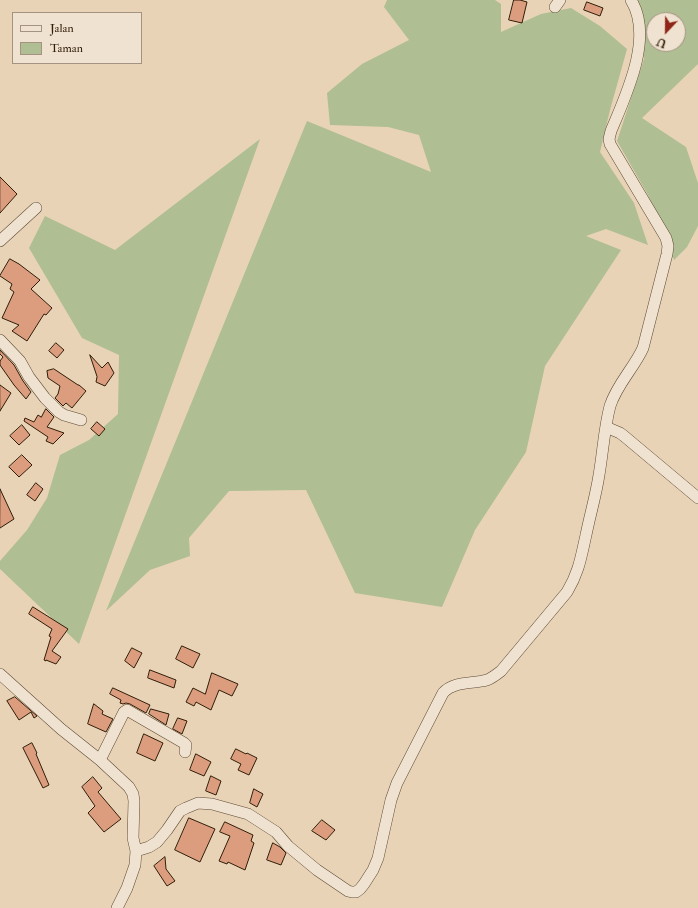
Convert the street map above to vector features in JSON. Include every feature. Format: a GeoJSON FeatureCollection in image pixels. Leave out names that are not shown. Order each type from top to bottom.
{"type":"FeatureCollection","features":[{"type":"Feature","properties":{"kind":"street"},"geometry":{"type":"LineString","coordinates":[[136,851],[149,848],[157,842],[180,811],[198,803],[212,804],[248,814],[276,832],[288,846],[312,866],[344,889],[356,892],[364,884],[373,870],[378,858],[391,800],[397,783],[443,693],[453,686],[487,680],[494,677],[501,671],[567,592],[573,582],[578,568],[599,476],[610,406],[616,393],[643,348],[668,246],[666,238],[610,144],[609,139],[632,79],[638,48],[640,22],[631,0]]}},
{"type":"Feature","properties":{"kind":"street"},"geometry":{"type":"LineString","coordinates":[[0,241],[36,208]]}},
{"type":"Feature","properties":{"kind":"street"},"geometry":{"type":"LineString","coordinates":[[0,340],[20,361],[29,377],[59,412],[80,420]]}},
{"type":"Feature","properties":{"kind":"street"},"geometry":{"type":"LineString","coordinates":[[606,427],[624,436],[698,498]]}},
{"type":"Feature","properties":{"kind":"street"},"geometry":{"type":"LineString","coordinates":[[0,674],[61,729],[100,760],[128,787],[133,794],[133,838],[136,851],[135,865],[127,888],[117,908]]}},
{"type":"Feature","properties":{"kind":"street"},"geometry":{"type":"LineString","coordinates":[[100,760],[124,712],[127,710],[184,743],[186,745],[185,752]]}},
{"type":"Feature","properties":{"kind":"green space"},"geometry":{"type":"Polygon","coordinates":[[[387,0],[495,0],[501,4],[501,32],[541,14],[571,8],[600,26],[627,49],[600,152],[634,203],[648,245],[606,229],[586,236],[621,250],[545,366],[526,452],[475,530],[442,607],[355,593],[306,490],[229,491],[189,538],[190,556],[150,570],[106,611],[307,121],[431,172],[419,135],[388,127],[330,125],[327,93],[362,64],[409,40],[384,7],[387,0]]]}},
{"type":"Feature","properties":{"kind":"green space"},"geometry":{"type":"Polygon","coordinates":[[[634,0],[698,0],[698,64],[642,118],[686,147],[698,183],[698,226],[687,247],[674,260],[648,195],[617,141],[644,59],[634,0]]]}},
{"type":"Feature","properties":{"kind":"green space"},"geometry":{"type":"Polygon","coordinates":[[[260,139],[79,644],[0,569],[0,561],[27,530],[47,498],[60,455],[89,440],[118,414],[119,355],[82,338],[29,248],[45,216],[115,250],[260,139]]]}},
{"type":"Feature","properties":{"kind":"building"},"geometry":{"type":"Polygon","coordinates":[[[514,0],[527,2],[522,23],[509,20],[514,0]]]}},
{"type":"Feature","properties":{"kind":"building"},"geometry":{"type":"Polygon","coordinates":[[[587,2],[603,8],[600,16],[584,10],[587,2]]]}},
{"type":"Feature","properties":{"kind":"building"},"geometry":{"type":"Polygon","coordinates":[[[0,177],[17,194],[0,213],[0,177]]]}},
{"type":"Feature","properties":{"kind":"building"},"geometry":{"type":"Polygon","coordinates":[[[10,259],[40,280],[31,289],[52,308],[46,315],[44,314],[27,341],[12,331],[19,325],[2,318],[14,292],[10,289],[12,284],[0,276],[10,259]]]}},
{"type":"Feature","properties":{"kind":"building"},"geometry":{"type":"Polygon","coordinates":[[[56,343],[64,350],[57,358],[49,351],[56,343]]]}},
{"type":"Feature","properties":{"kind":"building"},"geometry":{"type":"Polygon","coordinates":[[[0,350],[14,365],[31,392],[26,399],[0,365],[0,361],[3,357],[0,354],[0,350]]]}},
{"type":"Feature","properties":{"kind":"building"},"geometry":{"type":"Polygon","coordinates":[[[90,355],[102,368],[108,362],[114,373],[105,386],[96,382],[97,377],[90,355]]]}},
{"type":"Feature","properties":{"kind":"building"},"geometry":{"type":"Polygon","coordinates":[[[54,369],[86,391],[72,408],[66,403],[63,406],[55,398],[58,394],[60,386],[48,378],[47,371],[54,369]]]}},
{"type":"Feature","properties":{"kind":"building"},"geometry":{"type":"Polygon","coordinates":[[[0,385],[11,393],[0,411],[0,385]]]}},
{"type":"Feature","properties":{"kind":"building"},"geometry":{"type":"Polygon","coordinates":[[[46,409],[54,417],[47,427],[64,433],[53,444],[46,441],[48,437],[24,421],[25,418],[34,422],[38,415],[41,417],[46,409]]]}},
{"type":"Feature","properties":{"kind":"building"},"geometry":{"type":"Polygon","coordinates":[[[97,422],[105,429],[99,436],[91,429],[97,422]]]}},
{"type":"Feature","properties":{"kind":"building"},"geometry":{"type":"Polygon","coordinates":[[[22,425],[30,435],[19,445],[10,436],[22,425]]]}},
{"type":"Feature","properties":{"kind":"building"},"geometry":{"type":"Polygon","coordinates":[[[22,455],[32,465],[19,477],[9,467],[22,455]]]}},
{"type":"Feature","properties":{"kind":"building"},"geometry":{"type":"Polygon","coordinates":[[[36,483],[43,489],[35,501],[27,495],[36,483]]]}},
{"type":"Feature","properties":{"kind":"building"},"geometry":{"type":"Polygon","coordinates":[[[0,489],[14,519],[0,528],[0,489]]]}},
{"type":"Feature","properties":{"kind":"building"},"geometry":{"type":"Polygon","coordinates":[[[33,607],[68,629],[52,651],[61,657],[56,664],[44,660],[52,629],[29,614],[33,607]]]}},
{"type":"Feature","properties":{"kind":"building"},"geometry":{"type":"Polygon","coordinates":[[[182,646],[200,654],[193,668],[176,659],[182,646]]]}},
{"type":"Feature","properties":{"kind":"building"},"geometry":{"type":"Polygon","coordinates":[[[132,648],[142,653],[134,668],[125,661],[132,648]]]}},
{"type":"Feature","properties":{"kind":"building"},"geometry":{"type":"Polygon","coordinates":[[[150,670],[176,680],[174,688],[148,678],[150,670]]]}},
{"type":"Feature","properties":{"kind":"building"},"geometry":{"type":"Polygon","coordinates":[[[212,673],[238,684],[232,696],[219,690],[211,710],[196,702],[194,706],[186,702],[193,688],[205,694],[212,673]]]}},
{"type":"Feature","properties":{"kind":"building"},"geometry":{"type":"Polygon","coordinates":[[[113,688],[150,705],[146,713],[130,704],[120,703],[121,700],[110,694],[113,688]]]}},
{"type":"Feature","properties":{"kind":"building"},"geometry":{"type":"Polygon","coordinates":[[[15,697],[37,716],[34,718],[31,712],[19,720],[7,701],[15,697]]]}},
{"type":"Feature","properties":{"kind":"building"},"geometry":{"type":"Polygon","coordinates":[[[94,704],[103,711],[102,714],[113,719],[106,732],[88,724],[94,704]]]}},
{"type":"Feature","properties":{"kind":"building"},"geometry":{"type":"Polygon","coordinates":[[[151,709],[169,714],[166,725],[149,714],[151,709]]]}},
{"type":"Feature","properties":{"kind":"building"},"geometry":{"type":"Polygon","coordinates":[[[178,718],[187,721],[182,734],[173,729],[178,718]]]}},
{"type":"Feature","properties":{"kind":"building"},"geometry":{"type":"Polygon","coordinates":[[[144,734],[163,743],[155,761],[137,753],[144,734]]]}},
{"type":"Feature","properties":{"kind":"building"},"geometry":{"type":"Polygon","coordinates":[[[32,743],[49,785],[43,788],[23,748],[32,743]]]}},
{"type":"Feature","properties":{"kind":"building"},"geometry":{"type":"Polygon","coordinates":[[[236,749],[257,758],[249,775],[238,770],[241,764],[231,759],[236,749]]]}},
{"type":"Feature","properties":{"kind":"building"},"geometry":{"type":"Polygon","coordinates":[[[196,754],[211,762],[204,776],[190,770],[196,754]]]}},
{"type":"Feature","properties":{"kind":"building"},"geometry":{"type":"Polygon","coordinates":[[[211,776],[221,781],[216,795],[206,791],[211,776]]]}},
{"type":"Feature","properties":{"kind":"building"},"geometry":{"type":"Polygon","coordinates":[[[93,777],[102,788],[98,792],[121,819],[104,832],[88,813],[95,806],[82,787],[93,777]]]}},
{"type":"Feature","properties":{"kind":"building"},"geometry":{"type":"Polygon","coordinates":[[[254,789],[263,794],[257,807],[250,803],[254,789]]]}},
{"type":"Feature","properties":{"kind":"building"},"geometry":{"type":"Polygon","coordinates":[[[189,818],[215,829],[200,862],[175,850],[189,818]]]}},
{"type":"Feature","properties":{"kind":"building"},"geometry":{"type":"Polygon","coordinates":[[[322,820],[335,830],[326,840],[312,831],[322,820]]]}},
{"type":"Feature","properties":{"kind":"building"},"geometry":{"type":"Polygon","coordinates":[[[225,822],[253,835],[251,841],[254,843],[245,870],[228,862],[227,864],[219,861],[230,836],[220,832],[225,822]]]}},
{"type":"Feature","properties":{"kind":"building"},"geometry":{"type":"Polygon","coordinates":[[[273,843],[286,853],[281,865],[267,860],[273,843]]]}},
{"type":"Feature","properties":{"kind":"building"},"geometry":{"type":"Polygon","coordinates":[[[165,857],[166,869],[175,881],[167,886],[154,866],[165,857]]]}}]}
